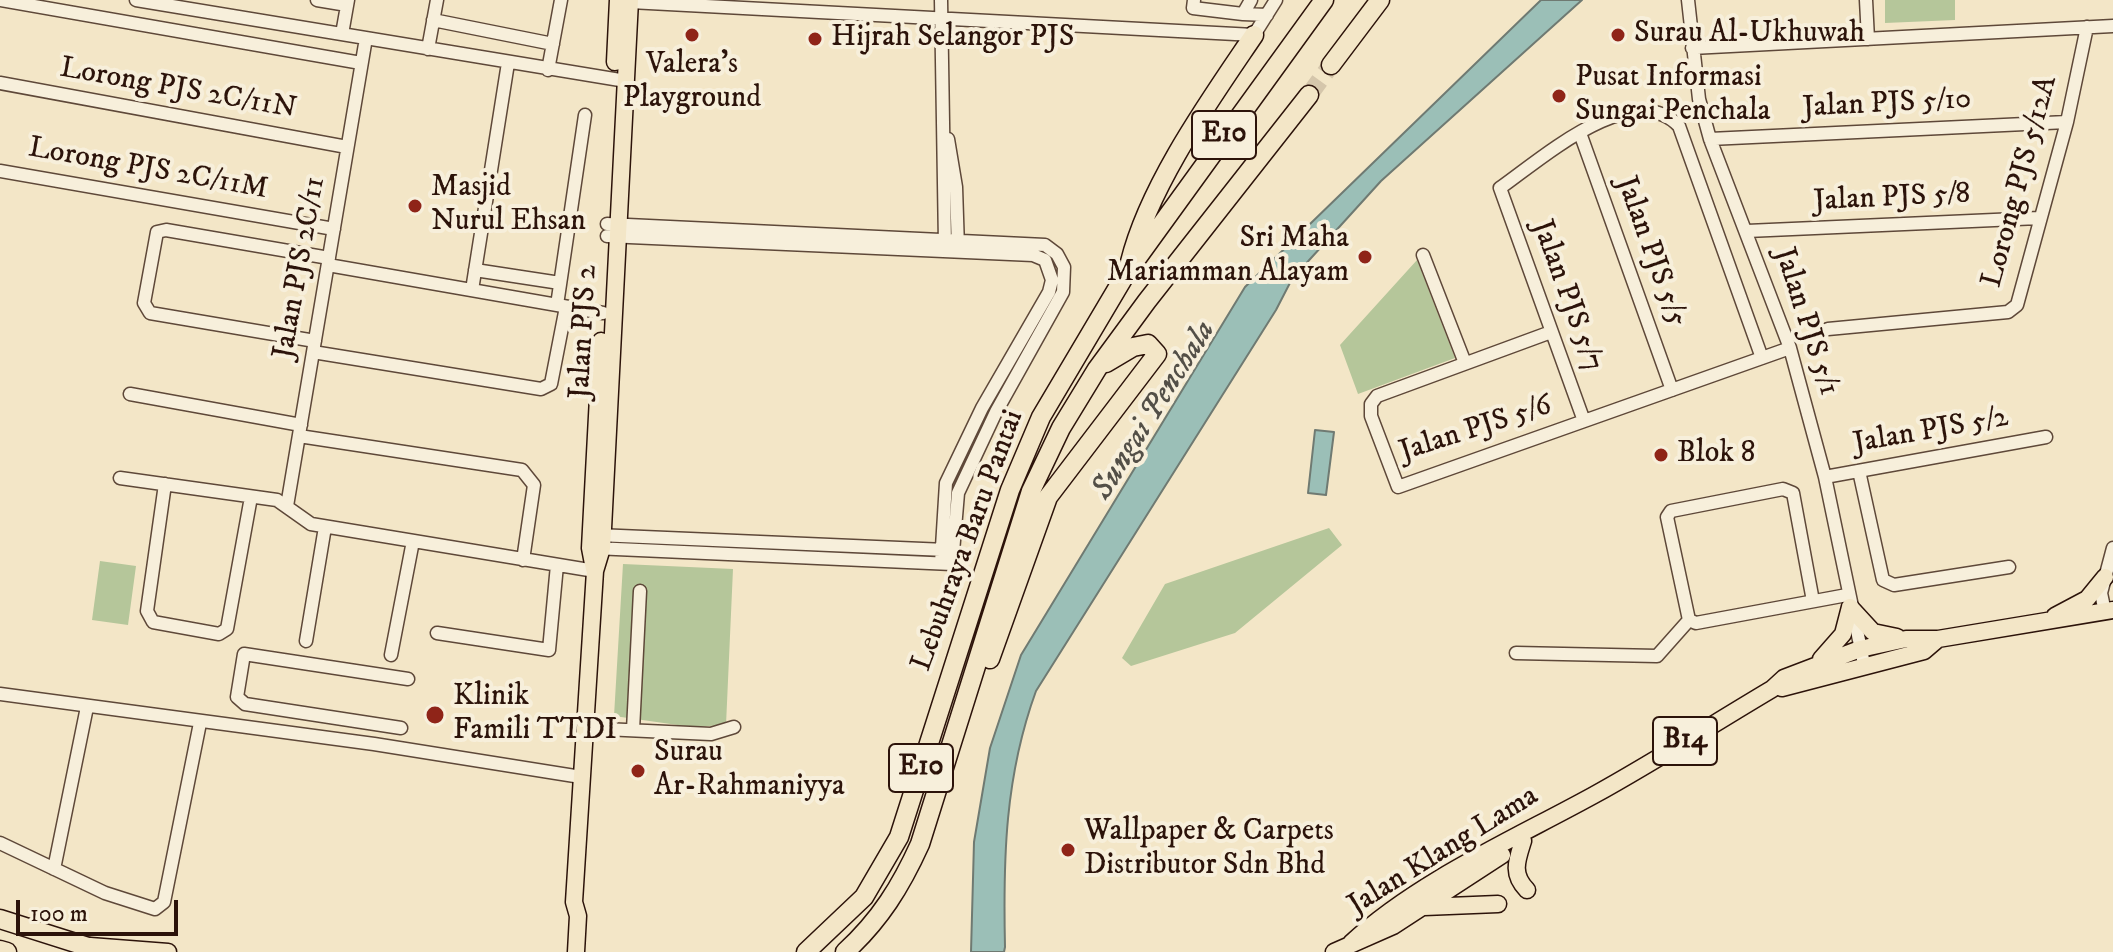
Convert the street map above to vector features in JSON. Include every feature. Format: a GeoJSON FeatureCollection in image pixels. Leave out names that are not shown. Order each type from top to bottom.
{"type":"FeatureCollection","features":[{"type":"Feature","properties":{"kind":"highway","name":"Lebuhraya Baru Pantai"},"geometry":{"type":"LineString","coordinates":[[806,952],[864,897],[899,837],[1010,490],[1041,417],[1127,272],[1324,0]]}},
{"type":"Feature","properties":{"kind":"highway"},"geometry":{"type":"LineString","coordinates":[[1331,65],[1380,0]]}},
{"type":"Feature","properties":{"kind":"highway"},"geometry":{"type":"LineString","coordinates":[[1127,272],[1144,220],[1199,117],[1254,35]]}},
{"type":"Feature","properties":{"kind":"highway","name":"Lebuhraya Baru Pantai"},"geometry":{"type":"LineString","coordinates":[[845,952],[881,917],[903,882],[920,844],[1031,491],[1061,428],[1097,369],[1309,95]]}},
{"type":"Feature","properties":{"kind":"highway"},"geometry":{"type":"LineString","coordinates":[[852,952],[886,912],[923,846],[1048,497],[1157,354],[1155,348],[1142,344],[1097,369]]}},
{"type":"Feature","properties":{"kind":"highway"},"geometry":{"type":"LineString","coordinates":[[0,919],[104,952]]}},
{"type":"Feature","properties":{"kind":"highway"},"geometry":{"type":"LineString","coordinates":[[0,950],[7,952]]}},
{"type":"Feature","properties":{"kind":"main road","name":"Jalan PJS 2"},"geometry":{"type":"LineString","coordinates":[[596,541],[626,1]]}},
{"type":"Feature","properties":{"kind":"main road","name":"Jalan PJS 2"},"geometry":{"type":"LineString","coordinates":[[576,952],[578,916],[574,902],[595,571],[603,313],[612,230]]}},
{"type":"Feature","properties":{"kind":"main road"},"geometry":{"type":"LineString","coordinates":[[2043,623],[2087,599],[2105,577]]}},
{"type":"Feature","properties":{"kind":"main road"},"geometry":{"type":"LineString","coordinates":[[1848,601],[1873,632],[1906,639]]}},
{"type":"Feature","properties":{"kind":"main road"},"geometry":{"type":"LineString","coordinates":[[1817,662],[1838,643],[1848,601]]}},
{"type":"Feature","properties":{"kind":"main road","name":"Jalan Klang Lama"},"geometry":{"type":"LineString","coordinates":[[1351,943],[1375,921],[1519,833],[1567,809],[1772,689],[1906,639],[1938,639],[2109,611]]}},
{"type":"Feature","properties":{"kind":"main road","name":"Jalan Klang Lama"},"geometry":{"type":"LineString","coordinates":[[1772,689],[1784,678],[1817,662],[1924,651],[1938,639]]}},
{"type":"Feature","properties":{"kind":"main road","name":"Jalan Klang Lama"},"geometry":{"type":"LineString","coordinates":[[1334,952],[1381,932],[1523,841],[1567,809]]}},
{"type":"Feature","properties":{"kind":"main road"},"geometry":{"type":"LineString","coordinates":[[1523,841],[1516,874],[1527,890]]}},
{"type":"Feature","properties":{"kind":"main road","name":"Jalan PJS 2"},"geometry":{"type":"LineString","coordinates":[[566,952],[568,915],[574,902]]}},
{"type":"Feature","properties":{"kind":"main road"},"geometry":{"type":"LineString","coordinates":[[1421,907],[1498,904]]}},
{"type":"Feature","properties":{"kind":"main road"},"geometry":{"type":"LineString","coordinates":[[90,949],[168,952]]}},
{"type":"Feature","properties":{"kind":"street"},"geometry":{"type":"LineString","coordinates":[[0,0],[361,63]]}},
{"type":"Feature","properties":{"kind":"street"},"geometry":{"type":"LineString","coordinates":[[136,0],[170,3],[620,81]]}},
{"type":"Feature","properties":{"kind":"street"},"geometry":{"type":"LineString","coordinates":[[317,0],[347,2],[342,34]]}},
{"type":"Feature","properties":{"kind":"street"},"geometry":{"type":"LineString","coordinates":[[428,49],[437,0]]}},
{"type":"Feature","properties":{"kind":"street"},"geometry":{"type":"LineString","coordinates":[[548,70],[561,0]]}},
{"type":"Feature","properties":{"kind":"street"},"geometry":{"type":"LineString","coordinates":[[941,0],[940,80],[952,245]]}},
{"type":"Feature","properties":{"kind":"street"},"geometry":{"type":"LineString","coordinates":[[1194,0],[1193,8],[1267,15]]}},
{"type":"Feature","properties":{"kind":"street"},"geometry":{"type":"LineString","coordinates":[[1243,14],[1251,0]]}},
{"type":"Feature","properties":{"kind":"street"},"geometry":{"type":"LineString","coordinates":[[626,1],[1254,35],[1276,0]]}},
{"type":"Feature","properties":{"kind":"street","name":"Jalan PJS 5/1"},"geometry":{"type":"LineString","coordinates":[[1688,0],[1692,48],[1710,139],[1790,348],[1825,477],[1848,601],[1862,656]]}},
{"type":"Feature","properties":{"kind":"street"},"geometry":{"type":"LineString","coordinates":[[1866,0],[1868,39]]}},
{"type":"Feature","properties":{"kind":"street"},"geometry":{"type":"LineString","coordinates":[[433,20],[553,44]]}},
{"type":"Feature","properties":{"kind":"street"},"geometry":{"type":"LineString","coordinates":[[1692,48],[2113,26]]}},
{"type":"Feature","properties":{"kind":"street","name":"Lorong PJS 5/12A"},"geometry":{"type":"LineString","coordinates":[[1828,329],[2008,312],[2017,305],[2067,122],[2087,27]]}},
{"type":"Feature","properties":{"kind":"street","name":"Jalan PJS 2C/11"},"geometry":{"type":"LineString","coordinates":[[287,506],[366,38]]}},
{"type":"Feature","properties":{"kind":"street"},"geometry":{"type":"LineString","coordinates":[[472,290],[508,63]]}},
{"type":"Feature","properties":{"kind":"street","name":"Lorong PJS 2C/11N"},"geometry":{"type":"LineString","coordinates":[[0,83],[347,147]]}},
{"type":"Feature","properties":{"kind":"street"},"geometry":{"type":"LineString","coordinates":[[1580,133],[1598,120],[1638,112],[1664,114],[1679,126],[1762,358]]}},
{"type":"Feature","properties":{"kind":"street"},"geometry":{"type":"LineString","coordinates":[[585,115],[560,283],[561,306],[551,384],[541,389],[439,373],[150,313],[144,303],[157,232],[166,230],[472,290],[561,306],[603,313]]}},
{"type":"Feature","properties":{"kind":"street","name":"Jalan PJS 5/10"},"geometry":{"type":"LineString","coordinates":[[1710,139],[2067,122]]}},
{"type":"Feature","properties":{"kind":"street","name":"Jalan PJS 5/7"},"geometry":{"type":"LineString","coordinates":[[1580,133],[1500,188],[1584,421]]}},
{"type":"Feature","properties":{"kind":"street","name":"Jalan PJS 5/5"},"geometry":{"type":"LineString","coordinates":[[1580,133],[1672,390]]}},
{"type":"Feature","properties":{"kind":"street","name":"Lorong PJS 2C/11M"},"geometry":{"type":"LineString","coordinates":[[0,171],[334,229]]}},
{"type":"Feature","properties":{"kind":"street","name":"Jalan PJS 5/8"},"geometry":{"type":"LineString","coordinates":[[1747,231],[2039,218]]}},
{"type":"Feature","properties":{"kind":"street"},"geometry":{"type":"LineString","coordinates":[[596,541],[945,555],[958,493],[996,412],[1063,292],[1064,267],[1057,254],[1045,245],[952,245],[612,230]]}},
{"type":"Feature","properties":{"kind":"street"},"geometry":{"type":"LineString","coordinates":[[1423,255],[1465,363]]}},
{"type":"Feature","properties":{"kind":"street"},"geometry":{"type":"LineString","coordinates":[[475,270],[560,283]]}},
{"type":"Feature","properties":{"kind":"street","name":"Jalan PJS 5/6"},"geometry":{"type":"LineString","coordinates":[[1551,332],[1374,399],[1371,416],[1398,487],[1790,348]]}},
{"type":"Feature","properties":{"kind":"street"},"geometry":{"type":"LineString","coordinates":[[130,394],[300,430],[522,470],[534,485],[523,560]]}},
{"type":"Feature","properties":{"kind":"street","name":"Jalan PJS 5/2"},"geometry":{"type":"LineString","coordinates":[[1825,477],[2046,437]]}},
{"type":"Feature","properties":{"kind":"street"},"geometry":{"type":"LineString","coordinates":[[1859,471],[1883,580],[1894,585],[2009,567]]}},
{"type":"Feature","properties":{"kind":"street"},"geometry":{"type":"LineString","coordinates":[[120,478],[251,497],[287,506],[298,518],[325,527],[595,571]]}},
{"type":"Feature","properties":{"kind":"street"},"geometry":{"type":"LineString","coordinates":[[165,484],[147,611],[153,622],[219,634],[227,629],[251,497]]}},
{"type":"Feature","properties":{"kind":"street"},"geometry":{"type":"LineString","coordinates":[[1689,620],[1667,517],[1671,511],[1783,489],[1793,493],[1813,601]]}},
{"type":"Feature","properties":{"kind":"street"},"geometry":{"type":"LineString","coordinates":[[306,641],[325,527]]}},
{"type":"Feature","properties":{"kind":"street"},"geometry":{"type":"LineString","coordinates":[[391,655],[413,541]]}},
{"type":"Feature","properties":{"kind":"street"},"geometry":{"type":"LineString","coordinates":[[2109,611],[2101,593],[2113,548]]}},
{"type":"Feature","properties":{"kind":"street"},"geometry":{"type":"LineString","coordinates":[[437,633],[549,650],[557,565]]}},
{"type":"Feature","properties":{"kind":"street"},"geometry":{"type":"LineString","coordinates":[[633,730],[640,591]]}},
{"type":"Feature","properties":{"kind":"street"},"geometry":{"type":"LineString","coordinates":[[2109,611],[2113,594]]}},
{"type":"Feature","properties":{"kind":"street"},"geometry":{"type":"LineString","coordinates":[[1689,620],[1696,623],[1813,601],[1848,601]]}},
{"type":"Feature","properties":{"kind":"street"},"geometry":{"type":"LineString","coordinates":[[1516,653],[1657,656],[1689,620]]}},
{"type":"Feature","properties":{"kind":"street"},"geometry":{"type":"LineString","coordinates":[[401,728],[245,704],[237,697],[241,668],[244,654],[408,679]]}},
{"type":"Feature","properties":{"kind":"street"},"geometry":{"type":"LineString","coordinates":[[0,694],[374,744],[581,777]]}},
{"type":"Feature","properties":{"kind":"street"},"geometry":{"type":"LineString","coordinates":[[54,869],[87,707]]}},
{"type":"Feature","properties":{"kind":"street"},"geometry":{"type":"LineString","coordinates":[[0,843],[145,909],[155,909],[164,902],[200,723]]}},
{"type":"Feature","properties":{"kind":"street"},"geometry":{"type":"LineString","coordinates":[[583,728],[711,734],[734,727]]}},
{"type":"Feature","properties":{"kind":"green space"},"geometry":{"type":"Polygon","coordinates":[[[1885,0],[1955,0],[1955,20],[1885,23],[1885,0]]]}},
{"type":"Feature","properties":{"kind":"green space"},"geometry":{"type":"Polygon","coordinates":[[[1417,260],[1455,358],[1358,394],[1340,345],[1417,260]]]}},
{"type":"Feature","properties":{"kind":"green space"},"geometry":{"type":"Polygon","coordinates":[[[1329,528],[1342,545],[1235,633],[1131,666],[1122,658],[1165,584],[1329,528]]]}},
{"type":"Feature","properties":{"kind":"green space"},"geometry":{"type":"Polygon","coordinates":[[[100,561],[136,566],[128,625],[92,620],[100,561]]]}},
{"type":"Feature","properties":{"kind":"green space"},"geometry":{"type":"Polygon","coordinates":[[[623,564],[733,569],[726,725],[692,727],[614,716],[623,564]]]}},
{"type":"Feature","properties":{"kind":"water"},"geometry":{"type":"Polygon","coordinates":[[[1541,0],[1582,0],[1381,181],[1292,279],[1276,310],[1036,691],[1018,754],[1008,818],[1004,952],[971,952],[974,842],[990,748],[1021,655],[1245,287],[1541,0]]]}},
{"type":"Feature","properties":{"kind":"water"},"geometry":{"type":"Polygon","coordinates":[[[1315,430],[1334,432],[1326,495],[1308,493],[1315,430]]]}},
{"type":"Feature","properties":{"kind":"tunnel"},"geometry":{"type":"LineString","coordinates":[[1309,95],[1331,65]]}},
{"type":"Feature","properties":{"kind":"place","name":"Valera's Playground"},"geometry":{"type":"Point","coordinates":[692,35]}},
{"type":"Feature","properties":{"kind":"place","name":"Surau Al-Ukhuwah"},"geometry":{"type":"Point","coordinates":[1618,35]}},
{"type":"Feature","properties":{"kind":"place","name":"Hijrah Selangor PJS"},"geometry":{"type":"Point","coordinates":[815,39]}},
{"type":"Feature","properties":{"kind":"place","name":"Pusat Informasi Sungai Penchala"},"geometry":{"type":"Point","coordinates":[1559,96]}},
{"type":"Feature","properties":{"kind":"place","name":"Masjid Nurul Ehsan"},"geometry":{"type":"Point","coordinates":[415,206]}},
{"type":"Feature","properties":{"kind":"place","name":"Sri Maha Mariamman Alayam"},"geometry":{"type":"Point","coordinates":[1365,257]}},
{"type":"Feature","properties":{"kind":"place","name":"Blok 8"},"geometry":{"type":"Point","coordinates":[1661,455]}},
{"type":"Feature","properties":{"kind":"place","name":"Klinik Famili TTDI"},"geometry":{"type":"Point","coordinates":[435,715]}},
{"type":"Feature","properties":{"kind":"place","name":"Surau Ar-Rahmaniyya"},"geometry":{"type":"Point","coordinates":[638,771]}},
{"type":"Feature","properties":{"kind":"place","name":"Wallpaper & Carpets Distributor Sdn Bhd"},"geometry":{"type":"Point","coordinates":[1068,850]}},
{"type":"Feature","properties":{"kind":"water label","name":"Sungai Penchala"},"geometry":{"type":"Point","coordinates":[1155,411]}}]}
